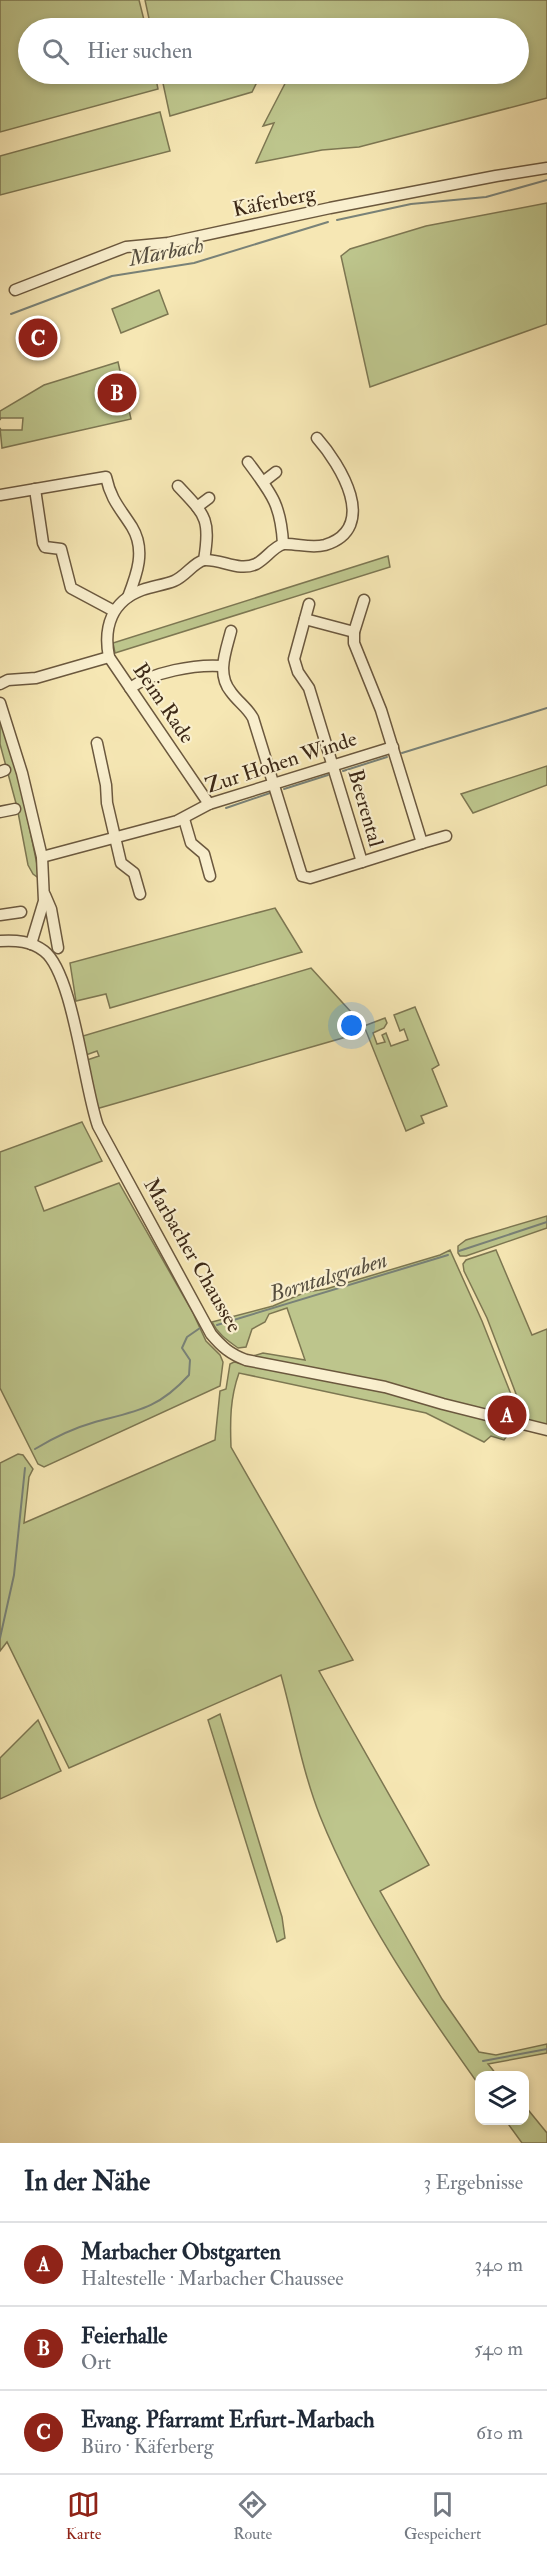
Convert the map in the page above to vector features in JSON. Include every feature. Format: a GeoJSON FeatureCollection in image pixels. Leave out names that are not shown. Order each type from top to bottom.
{"type":"FeatureCollection","features":[{"type":"Feature","properties":{"kind":"street","name":"Käferberg"},"geometry":{"type":"LineString","coordinates":[[15,291],[126,247],[168,243],[341,206],[547,168]]}},
{"type":"Feature","properties":{"kind":"street"},"geometry":{"type":"LineString","coordinates":[[109,657],[107,632],[114,611],[128,597],[141,590],[175,580],[204,560],[240,567],[249,566],[259,562],[273,549],[283,544],[316,547],[326,545],[342,535],[352,517],[352,497],[329,452],[317,438]]}},
{"type":"Feature","properties":{"kind":"street"},"geometry":{"type":"LineString","coordinates":[[248,462],[279,509],[283,544]]}},
{"type":"Feature","properties":{"kind":"street"},"geometry":{"type":"LineString","coordinates":[[263,482],[276,472]]}},
{"type":"Feature","properties":{"kind":"street"},"geometry":{"type":"LineString","coordinates":[[0,495],[106,477],[112,499],[135,533],[139,549],[138,571],[128,597]]}},
{"type":"Feature","properties":{"kind":"street"},"geometry":{"type":"LineString","coordinates":[[177,486],[204,514],[208,531],[204,560]]}},
{"type":"Feature","properties":{"kind":"street"},"geometry":{"type":"LineString","coordinates":[[33,489],[43,543],[45,547],[61,549],[71,588],[114,611]]}},
{"type":"Feature","properties":{"kind":"street"},"geometry":{"type":"LineString","coordinates":[[197,507],[209,498]]}},
{"type":"Feature","properties":{"kind":"street"},"geometry":{"type":"LineString","coordinates":[[305,619],[354,632],[364,600]]}},
{"type":"Feature","properties":{"kind":"street","name":"Beerental"},"geometry":{"type":"LineString","coordinates":[[309,604],[295,649],[294,664],[309,688],[362,862]]}},
{"type":"Feature","properties":{"kind":"street"},"geometry":{"type":"LineString","coordinates":[[231,631],[222,666],[231,692],[247,708],[253,718],[274,784]]}},
{"type":"Feature","properties":{"kind":"street","name":"Beerental"},"geometry":{"type":"LineString","coordinates":[[354,632],[355,647],[393,747],[422,843]]}},
{"type":"Feature","properties":{"kind":"street","name":"Beim Rade"},"geometry":{"type":"LineString","coordinates":[[0,684],[36,678],[109,657],[209,804]]}},
{"type":"Feature","properties":{"kind":"street"},"geometry":{"type":"LineString","coordinates":[[130,688],[190,666],[222,666]]}},
{"type":"Feature","properties":{"kind":"street"},"geometry":{"type":"LineString","coordinates":[[0,703],[22,773],[42,857],[45,895],[51,909],[58,948]]}},
{"type":"Feature","properties":{"kind":"street"},"geometry":{"type":"LineString","coordinates":[[97,743],[106,785],[107,803],[121,863],[134,873],[140,894]]}},
{"type":"Feature","properties":{"kind":"street","name":"Zur Hohen Winde"},"geometry":{"type":"LineString","coordinates":[[42,857],[184,819],[209,804],[393,747]]}},
{"type":"Feature","properties":{"kind":"street","name":"Beerental"},"geometry":{"type":"LineString","coordinates":[[274,784],[302,876],[310,878],[446,836]]}},
{"type":"Feature","properties":{"kind":"street"},"geometry":{"type":"LineString","coordinates":[[0,812],[15,809]]}},
{"type":"Feature","properties":{"kind":"street"},"geometry":{"type":"LineString","coordinates":[[184,819],[191,843],[204,854],[210,876]]}},
{"type":"Feature","properties":{"kind":"street"},"geometry":{"type":"LineString","coordinates":[[0,941],[20,941],[31,944],[45,895]]}},
{"type":"Feature","properties":{"kind":"street"},"geometry":{"type":"LineString","coordinates":[[0,915],[21,912]]}},
{"type":"Feature","properties":{"kind":"street","name":"Marbacher Chaussee"},"geometry":{"type":"LineString","coordinates":[[31,944],[45,952],[63,980],[89,1103],[98,1126],[211,1334],[221,1346],[231,1354],[246,1360],[385,1387],[453,1407],[547,1430]]}},
{"type":"Feature","properties":{"kind":"green space"},"geometry":{"type":"Polygon","coordinates":[[[0,0],[139,0],[144,18],[18,18],[18,84],[157,84],[158,89],[0,132],[0,0]]]}},
{"type":"Feature","properties":{"kind":"green space"},"geometry":{"type":"Polygon","coordinates":[[[145,0],[547,0],[547,98],[359,147],[322,150],[256,163],[274,123],[263,126],[285,84],[529,84],[529,18],[149,18],[145,0]]]}},
{"type":"Feature","properties":{"kind":"green space"},"geometry":{"type":"Polygon","coordinates":[[[163,84],[256,84],[252,92],[170,116],[163,84]]]}},
{"type":"Feature","properties":{"kind":"green space"},"geometry":{"type":"Polygon","coordinates":[[[160,112],[170,151],[0,195],[0,156],[160,112]]]}},
{"type":"Feature","properties":{"kind":"green space"},"geometry":{"type":"Polygon","coordinates":[[[547,203],[547,324],[370,387],[341,256],[350,249],[426,226],[547,203]]]}},
{"type":"Feature","properties":{"kind":"green space"},"geometry":{"type":"Polygon","coordinates":[[[159,290],[168,314],[121,333],[112,309],[159,290]]]}},
{"type":"Feature","properties":{"kind":"green space"},"geometry":{"type":"Polygon","coordinates":[[[118,362],[131,419],[2,448],[0,428],[1,430],[22,430],[23,418],[1,418],[0,420],[0,411],[44,385],[118,362]]]}},
{"type":"Feature","properties":{"kind":"green space"},"geometry":{"type":"Polygon","coordinates":[[[388,556],[390,567],[115,653],[113,643],[388,556]]]}},
{"type":"Feature","properties":{"kind":"green space"},"geometry":{"type":"Polygon","coordinates":[[[0,717],[18,772],[40,879],[33,874],[28,865],[17,807],[0,744],[0,717]]]}},
{"type":"Feature","properties":{"kind":"green space"},"geometry":{"type":"Polygon","coordinates":[[[547,766],[547,785],[473,813],[461,794],[547,766]]]}},
{"type":"Feature","properties":{"kind":"green space"},"geometry":{"type":"Polygon","coordinates":[[[275,908],[302,952],[110,1008],[106,994],[76,1001],[70,963],[275,908]]]}},
{"type":"Feature","properties":{"kind":"green space"},"geometry":{"type":"Polygon","coordinates":[[[311,968],[351,1012],[357,1028],[353,1035],[96,1109],[87,1060],[99,1056],[97,1051],[86,1055],[83,1036],[311,968]]]}},
{"type":"Feature","properties":{"kind":"green space"},"geometry":{"type":"Polygon","coordinates":[[[415,1007],[439,1065],[432,1069],[447,1106],[421,1116],[424,1123],[406,1131],[364,1026],[385,1018],[387,1023],[384,1028],[373,1033],[377,1044],[385,1042],[382,1035],[386,1033],[391,1046],[408,1040],[404,1029],[400,1031],[394,1015],[415,1007]]]}},
{"type":"Feature","properties":{"kind":"green space"},"geometry":{"type":"Polygon","coordinates":[[[82,1122],[102,1161],[35,1187],[44,1211],[119,1183],[193,1313],[206,1341],[220,1355],[223,1362],[220,1386],[44,1467],[38,1464],[0,1388],[0,1152],[82,1122]]]}},
{"type":"Feature","properties":{"kind":"green space"},"geometry":{"type":"Polygon","coordinates":[[[547,1216],[547,1228],[466,1256],[460,1256],[458,1253],[458,1246],[466,1240],[547,1216]]]}},
{"type":"Feature","properties":{"kind":"green space"},"geometry":{"type":"Polygon","coordinates":[[[450,1250],[482,1321],[516,1407],[513,1410],[517,1416],[500,1412],[497,1414],[384,1382],[253,1356],[263,1353],[305,1360],[287,1308],[269,1314],[265,1322],[252,1329],[246,1347],[238,1348],[220,1333],[212,1322],[273,1306],[306,1292],[326,1289],[450,1250]]]}},
{"type":"Feature","properties":{"kind":"green space"},"geometry":{"type":"Polygon","coordinates":[[[496,1250],[532,1335],[547,1329],[547,1425],[526,1420],[487,1318],[464,1271],[463,1264],[466,1260],[496,1250]]]}},
{"type":"Feature","properties":{"kind":"green space"},"geometry":{"type":"Polygon","coordinates":[[[234,1362],[384,1391],[513,1428],[504,1440],[491,1436],[484,1442],[426,1413],[239,1373],[232,1401],[231,1447],[353,1660],[319,1671],[429,1865],[380,1891],[442,1999],[479,2052],[496,2055],[547,2044],[547,2053],[488,2064],[494,2071],[475,2071],[475,2079],[392,1955],[372,1922],[336,1852],[308,1781],[281,1675],[69,1768],[7,1642],[0,1651],[0,1463],[18,1454],[23,1455],[33,1469],[29,1477],[24,1523],[215,1440],[220,1391],[226,1389],[230,1364],[234,1362]]]}},
{"type":"Feature","properties":{"kind":"green space"},"geometry":{"type":"Polygon","coordinates":[[[220,1714],[282,1917],[285,1938],[277,1942],[208,1720],[220,1714]]]}},
{"type":"Feature","properties":{"kind":"green space"},"geometry":{"type":"Polygon","coordinates":[[[38,1720],[61,1771],[0,1799],[0,1758],[38,1720]]]}},
{"type":"Feature","properties":{"kind":"green space"},"geometry":{"type":"Polygon","coordinates":[[[529,2111],[547,2133],[547,2143],[522,2143],[509,2125],[529,2125],[529,2111]]]}},
{"type":"Feature","properties":{"kind":"waterway","name":"Marbach"},"geometry":{"type":"LineString","coordinates":[[337,220],[411,204],[486,197],[547,180]]}},
{"type":"Feature","properties":{"kind":"waterway","name":"Marbach"},"geometry":{"type":"LineString","coordinates":[[11,314],[112,276],[194,263],[328,222]]}},
{"type":"Feature","properties":{"kind":"waterway"},"geometry":{"type":"LineString","coordinates":[[402,753],[547,708]]}},
{"type":"Feature","properties":{"kind":"waterway"},"geometry":{"type":"LineString","coordinates":[[343,771],[387,757]]}},
{"type":"Feature","properties":{"kind":"waterway"},"geometry":{"type":"LineString","coordinates":[[284,789],[328,775]]}},
{"type":"Feature","properties":{"kind":"waterway"},"geometry":{"type":"LineString","coordinates":[[226,808],[270,793]]}},
{"type":"Feature","properties":{"kind":"waterway","name":"Borntalsgraben"},"geometry":{"type":"LineString","coordinates":[[459,1251],[547,1222]]}},
{"type":"Feature","properties":{"kind":"waterway","name":"Borntalsgraben"},"geometry":{"type":"LineString","coordinates":[[217,1325],[448,1255]]}},
{"type":"Feature","properties":{"kind":"waterway","name":"Borntalsgraben"},"geometry":{"type":"LineString","coordinates":[[35,1449],[72,1430],[146,1407],[167,1395],[189,1375],[190,1360],[182,1348],[187,1337],[200,1328]]}},
{"type":"Feature","properties":{"kind":"waterway","name":"Borntalsgraben"},"geometry":{"type":"LineString","coordinates":[[0,1638],[14,1575],[25,1468]]}},
{"type":"Feature","properties":{"kind":"waterway"},"geometry":{"type":"LineString","coordinates":[[483,2061],[547,2049]]}},
{"type":"Feature","properties":{"kind":"place","name":"Evang. Pfarramt Erfurt-Marbach"},"geometry":{"type":"Point","coordinates":[38,338]}},
{"type":"Feature","properties":{"kind":"place","name":"Feierhalle"},"geometry":{"type":"Point","coordinates":[117,393]}},
{"type":"Feature","properties":{"kind":"place","name":"Marbacher Obstgarten"},"geometry":{"type":"Point","coordinates":[507,1415]}}]}
